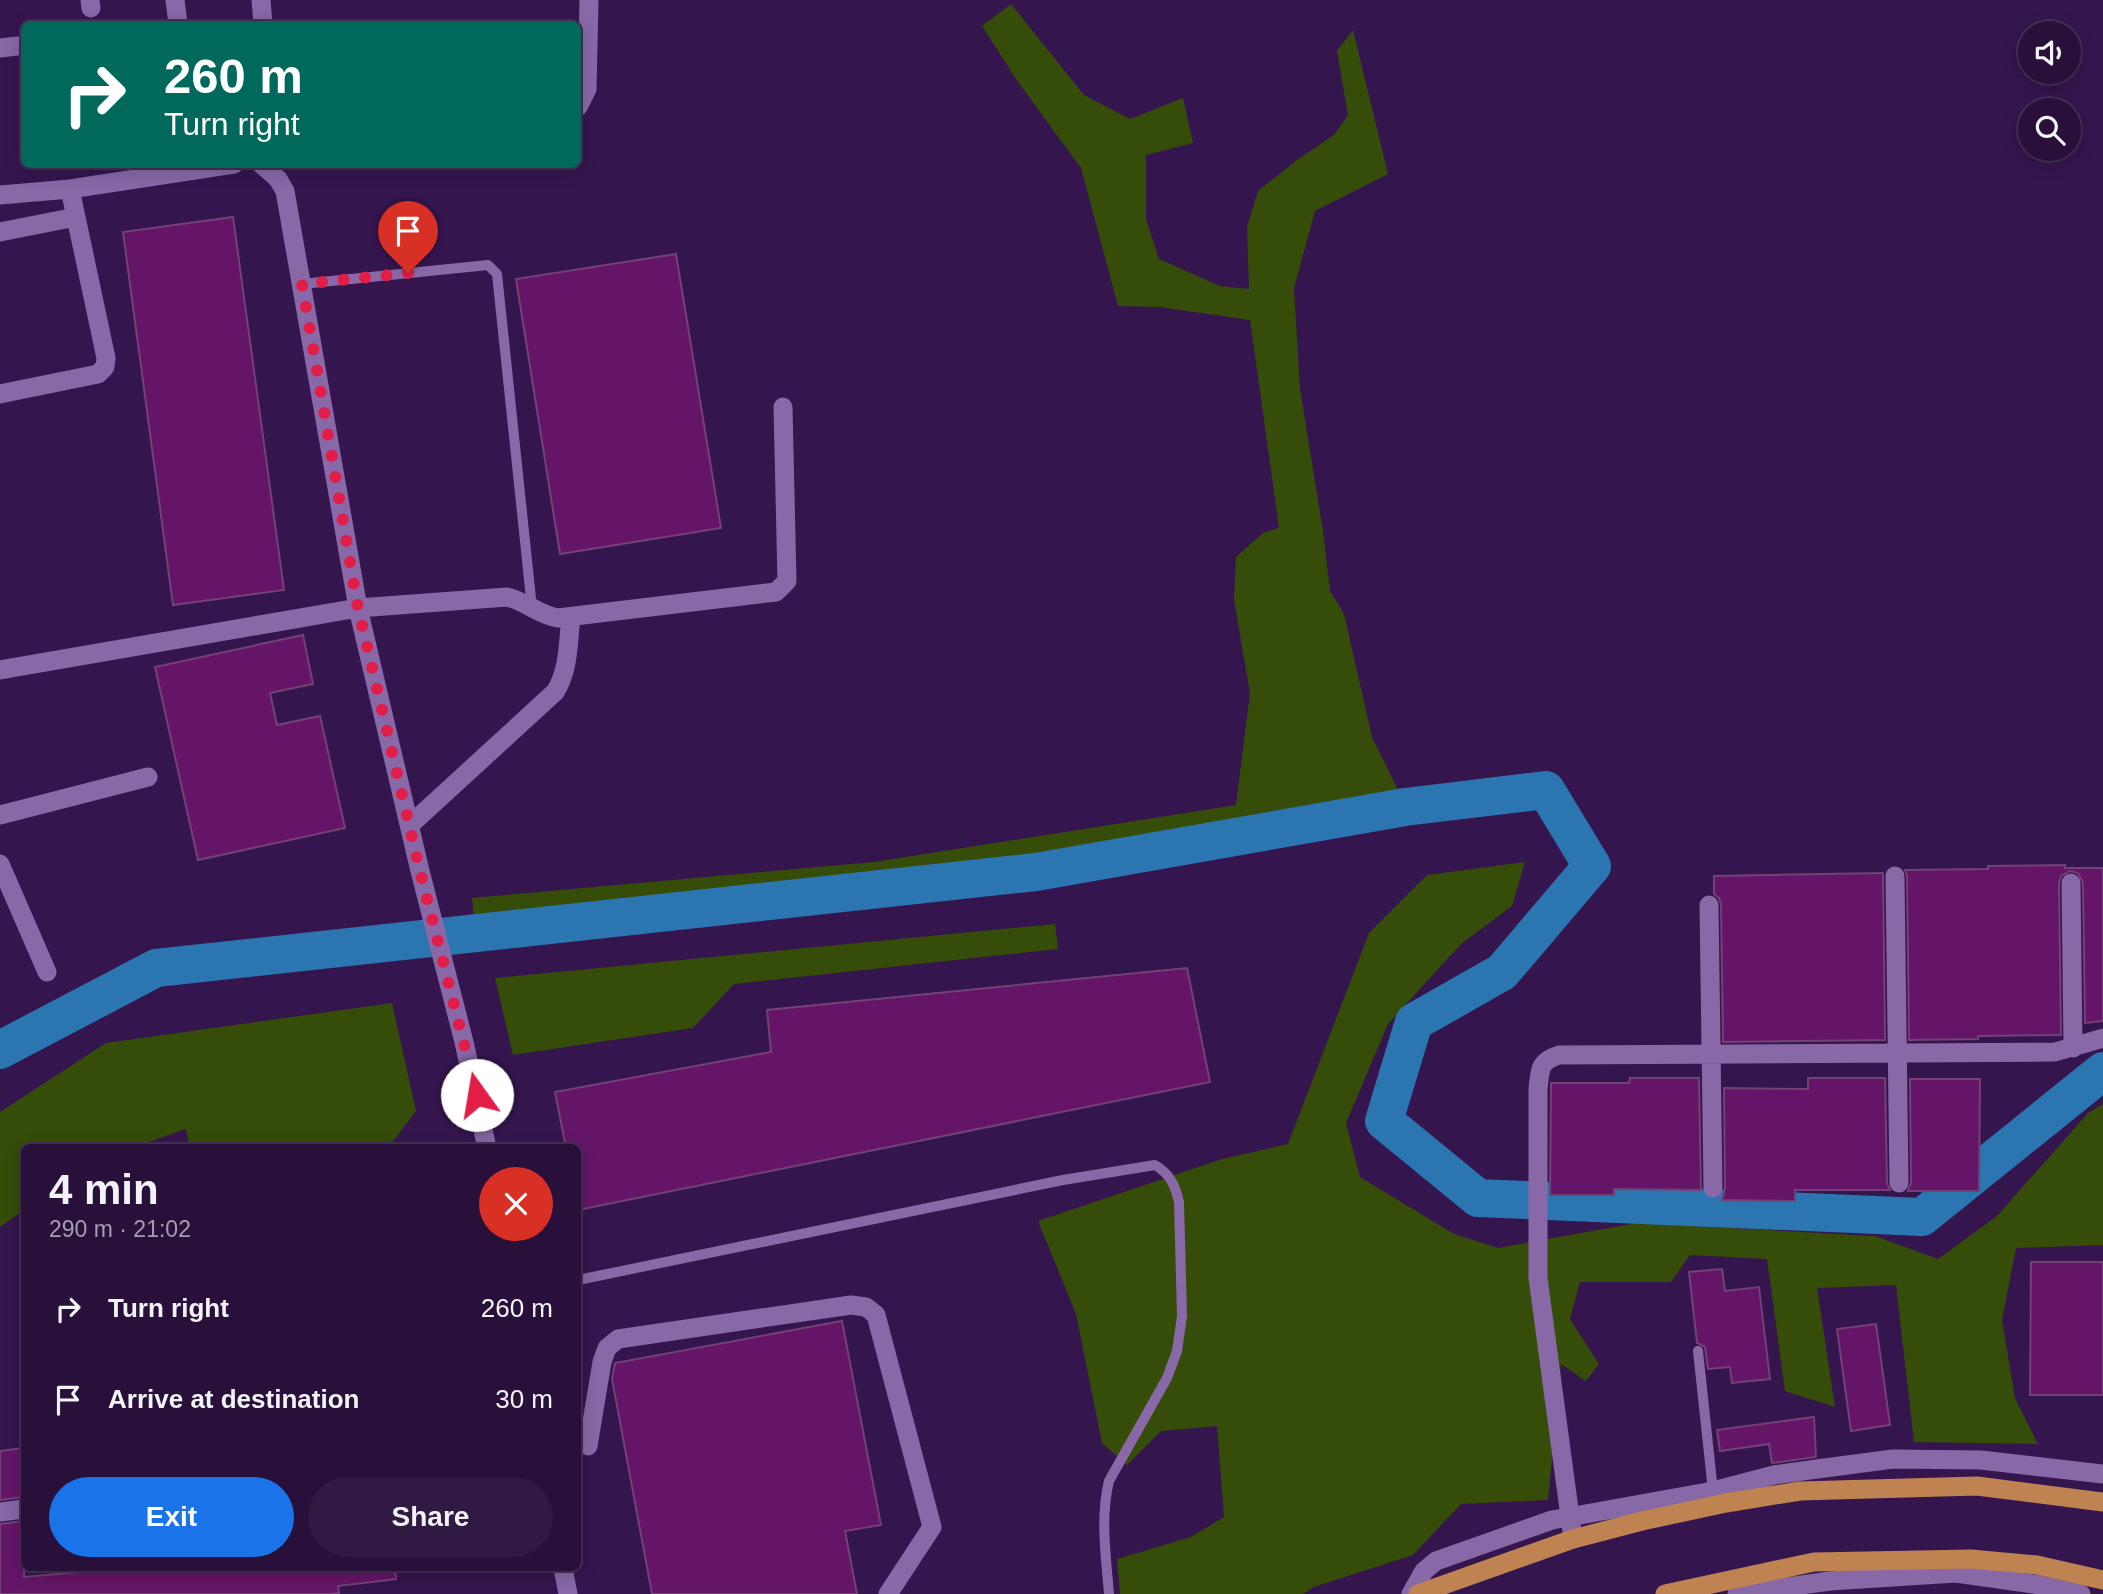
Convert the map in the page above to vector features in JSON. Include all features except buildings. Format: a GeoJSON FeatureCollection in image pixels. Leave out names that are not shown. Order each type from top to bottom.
{"type":"FeatureCollection","features":[{"type":"Feature","properties":{"kind":"highway"},"geometry":{"type":"LineString","coordinates":[[1418,1594],[1573,1539],[1726,1503],[1800,1491],[1977,1486],[2103,1502]]}},
{"type":"Feature","properties":{"kind":"highway"},"geometry":{"type":"LineString","coordinates":[[1665,1594],[1814,1562],[1971,1559],[2037,1564],[2103,1580]]}},
{"type":"Feature","properties":{"kind":"street"},"geometry":{"type":"LineString","coordinates":[[175,0],[178,21]]}},
{"type":"Feature","properties":{"kind":"street"},"geometry":{"type":"LineString","coordinates":[[261,0],[263,21]]}},
{"type":"Feature","properties":{"kind":"street"},"geometry":{"type":"LineString","coordinates":[[581,101],[587,89],[589,0]]}},
{"type":"Feature","properties":{"kind":"street"},"geometry":{"type":"LineString","coordinates":[[0,195],[70,189],[208,168]]}},
{"type":"Feature","properties":{"kind":"street"},"geometry":{"type":"LineString","coordinates":[[266,168],[278,179],[285,191],[358,608],[420,871],[464,1042],[486,1144]]}},
{"type":"Feature","properties":{"kind":"street"},"geometry":{"type":"LineString","coordinates":[[0,394],[98,374],[105,367],[106,358],[70,189]]}},
{"type":"Feature","properties":{"kind":"street"},"geometry":{"type":"LineString","coordinates":[[0,232],[76,217]]}},
{"type":"Feature","properties":{"kind":"street"},"geometry":{"type":"LineString","coordinates":[[0,670],[358,608],[507,597],[517,599],[546,616],[558,618],[776,592],[787,581],[783,407]]}},
{"type":"Feature","properties":{"kind":"street"},"geometry":{"type":"LineString","coordinates":[[410,825],[555,692],[565,668],[571,617]]}},
{"type":"Feature","properties":{"kind":"street"},"geometry":{"type":"LineString","coordinates":[[0,815],[148,777]]}},
{"type":"Feature","properties":{"kind":"street"},"geometry":{"type":"LineString","coordinates":[[0,864],[47,972]]}},
{"type":"Feature","properties":{"kind":"street"},"geometry":{"type":"LineString","coordinates":[[1895,876],[1899,1183]]}},
{"type":"Feature","properties":{"kind":"street"},"geometry":{"type":"LineString","coordinates":[[2071,883],[2073,1048]]}},
{"type":"Feature","properties":{"kind":"street"},"geometry":{"type":"LineString","coordinates":[[1709,905],[1713,1188]]}},
{"type":"Feature","properties":{"kind":"street"},"geometry":{"type":"LineString","coordinates":[[1573,1539],[1538,1278],[1538,1088],[1541,1066],[1548,1058],[1559,1055],[2055,1052],[2103,1038]]}},
{"type":"Feature","properties":{"kind":"street"},"geometry":{"type":"LineString","coordinates":[[588,1446],[602,1362],[607,1348],[618,1339],[851,1305],[866,1307],[876,1315],[932,1527],[888,1594]]}},
{"type":"Feature","properties":{"kind":"street"},"geometry":{"type":"LineString","coordinates":[[1410,1594],[1424,1571],[1436,1561],[1552,1520],[1713,1491],[1774,1475],[1893,1459],[1981,1460],[2103,1474]]}},
{"type":"Feature","properties":{"kind":"street"},"geometry":{"type":"LineString","coordinates":[[0,1512],[21,1509]]}},
{"type":"Feature","properties":{"kind":"street"},"geometry":{"type":"LineString","coordinates":[[564,1571],[568,1594]]}},
{"type":"Feature","properties":{"kind":"street"},"geometry":{"type":"LineString","coordinates":[[1737,1594],[1830,1581],[1956,1573],[2081,1594]]}},
{"type":"Feature","properties":{"kind":"lane"},"geometry":{"type":"LineString","coordinates":[[302,284],[488,265],[497,274],[532,608]]}},
{"type":"Feature","properties":{"kind":"lane"},"geometry":{"type":"LineString","coordinates":[[581,1279],[1063,1180],[1155,1165],[1167,1172],[1175,1185],[1179,1202],[1181,1316],[1177,1351],[1167,1378],[1109,1481],[1104,1528],[1109,1594]]}},
{"type":"Feature","properties":{"kind":"lane"},"geometry":{"type":"LineString","coordinates":[[1698,1350],[1713,1491]]}},
{"type":"Feature","properties":{"kind":"green space"},"geometry":{"type":"Polygon","coordinates":[[[1011,4],[1084,95],[1130,119],[1183,98],[1193,143],[1146,155],[1146,219],[1159,259],[1220,286],[1249,289],[1247,227],[1258,191],[1334,135],[1348,115],[1337,51],[1353,30],[1388,174],[1315,211],[1294,288],[1300,389],[1330,591],[1344,614],[1372,737],[1399,792],[1274,819],[963,873],[474,917],[472,898],[874,862],[1236,805],[1250,693],[1234,600],[1236,557],[1263,533],[1279,528],[1250,320],[1159,307],[1118,306],[1081,168],[1018,82],[982,26],[1011,4]]]}},
{"type":"Feature","properties":{"kind":"green space"},"geometry":{"type":"Polygon","coordinates":[[[1525,862],[1512,906],[1461,944],[1388,1024],[1346,1123],[1360,1177],[1454,1234],[1498,1248],[1637,1223],[1875,1236],[1938,1259],[1997,1216],[2088,1113],[2103,1104],[2103,1245],[2016,1248],[2002,1320],[2015,1398],[2038,1444],[1914,1442],[1896,1285],[1817,1288],[1835,1407],[1785,1391],[1767,1259],[1690,1255],[1671,1282],[1580,1282],[1570,1319],[1599,1364],[1586,1381],[1561,1364],[1548,1500],[1461,1504],[1413,1555],[1314,1587],[1303,1594],[1120,1594],[1117,1559],[1191,1537],[1224,1517],[1217,1426],[1161,1431],[1127,1465],[1102,1443],[1076,1314],[1038,1221],[1222,1159],[1288,1144],[1369,933],[1427,875],[1525,862]]]}},
{"type":"Feature","properties":{"kind":"green space"},"geometry":{"type":"Polygon","coordinates":[[[1055,924],[1058,949],[734,984],[693,1028],[513,1055],[495,978],[1055,924]]]}},
{"type":"Feature","properties":{"kind":"green space"},"geometry":{"type":"Polygon","coordinates":[[[392,1003],[416,1111],[391,1144],[189,1144],[186,1129],[143,1144],[21,1144],[21,1212],[0,1227],[0,1112],[106,1043],[392,1003]]]}},
{"type":"Feature","properties":{"kind":"waterway"},"geometry":{"type":"LineString","coordinates":[[0,1050],[156,968],[1036,872],[1405,807],[1546,790],[1592,866],[1502,972],[1414,1022],[1384,1121],[1478,1198],[1922,1217],[2103,1071]]}},
{"type":"Feature","properties":{"kind":"route"},"geometry":{"type":"LineString","coordinates":[[408,273],[302,284],[358,608],[420,871],[477,1095]]}}]}
